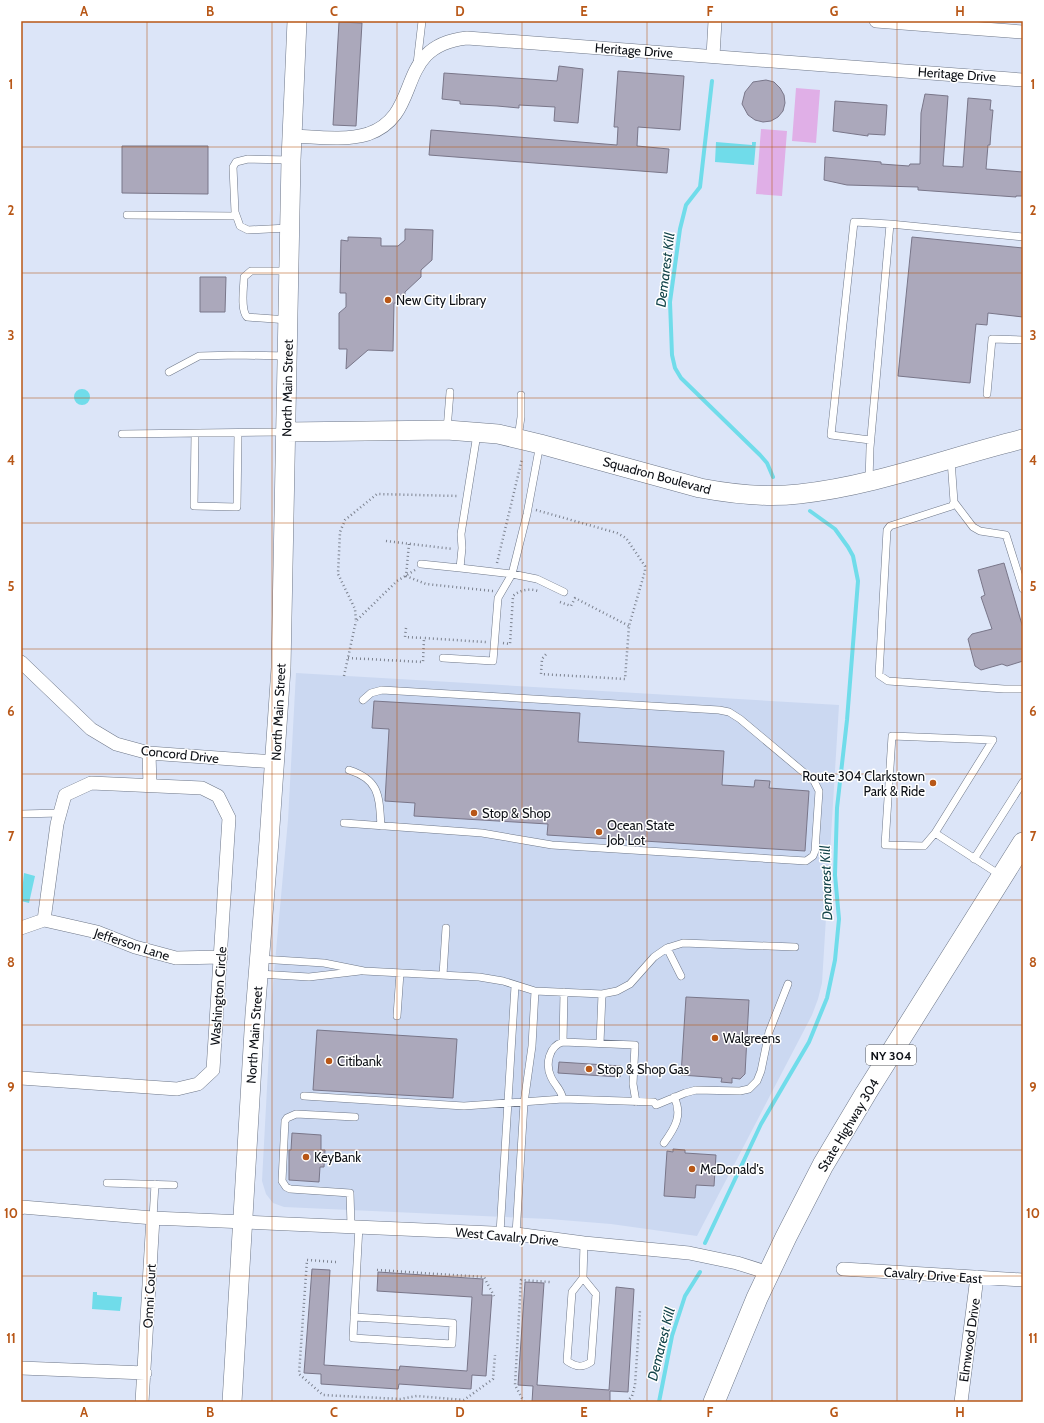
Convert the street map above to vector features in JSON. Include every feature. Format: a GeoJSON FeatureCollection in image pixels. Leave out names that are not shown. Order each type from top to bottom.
{"type":"FeatureCollection","features":[{"type":"Feature","properties":{"kind":"main road","name":"State Highway 304"},"geometry":{"type":"LineString","coordinates":[[714,1402],[744,1327],[804,1201],[844,1129],[1023,842]]}},
{"type":"Feature","properties":{"kind":"street","name":"North Main Street"},"geometry":{"type":"LineString","coordinates":[[232,1402],[259,967],[281,668],[291,160],[297,21]]}},
{"type":"Feature","properties":{"kind":"street"},"geometry":{"type":"LineString","coordinates":[[712,56],[715,21]]}},
{"type":"Feature","properties":{"kind":"street"},"geometry":{"type":"LineString","coordinates":[[876,21],[1023,32]]}},
{"type":"Feature","properties":{"kind":"street","name":"Heritage Drive"},"geometry":{"type":"LineString","coordinates":[[292,136],[354,137],[374,131],[390,120],[398,110],[413,75],[425,55],[438,45],[450,40],[467,38],[1023,80]]}},
{"type":"Feature","properties":{"kind":"street","name":"Squadron Boulevard"},"geometry":{"type":"LineString","coordinates":[[286,432],[447,430],[477,432],[518,438],[677,483],[725,493],[774,495],[798,494],[869,481],[1023,439]]}},
{"type":"Feature","properties":{"kind":"street","name":"Concord Drive"},"geometry":{"type":"LineString","coordinates":[[21,662],[91,729],[116,744],[149,753],[275,762]]}},
{"type":"Feature","properties":{"kind":"street"},"geometry":{"type":"LineString","coordinates":[[149,753],[150,785]]}},
{"type":"Feature","properties":{"kind":"street","name":"Washington Circle"},"geometry":{"type":"LineString","coordinates":[[21,1078],[177,1088],[198,1084],[213,1070],[229,818],[218,796],[202,788],[91,783],[65,795],[57,824],[44,920]]}},
{"type":"Feature","properties":{"kind":"street"},"geometry":{"type":"LineString","coordinates":[[21,928],[44,920]]}},
{"type":"Feature","properties":{"kind":"street","name":"Jefferson Lane"},"geometry":{"type":"LineString","coordinates":[[44,920],[97,932],[135,947],[176,958],[220,957]]}},
{"type":"Feature","properties":{"kind":"street"},"geometry":{"type":"LineString","coordinates":[[21,1208],[22,1206],[153,1218],[243,1221]]}},
{"type":"Feature","properties":{"kind":"street","name":"Omni Court"},"geometry":{"type":"LineString","coordinates":[[142,1402],[145,1373],[153,1218]]}},
{"type":"Feature","properties":{"kind":"street","name":"West Cavalry Drive"},"geometry":{"type":"LineString","coordinates":[[243,1221],[516,1234],[584,1243],[709,1256],[769,1273]]}},
{"type":"Feature","properties":{"kind":"street","name":"Cavalry Drive East"},"geometry":{"type":"LineString","coordinates":[[843,1269],[1023,1280]]}},
{"type":"Feature","properties":{"kind":"street","name":"Elmwood Drive"},"geometry":{"type":"LineString","coordinates":[[960,1402],[977,1277]]}},
{"type":"Feature","properties":{"kind":"street"},"geometry":{"type":"LineString","coordinates":[[21,1368],[145,1373]]}},
{"type":"Feature","properties":{"kind":"lane"},"geometry":{"type":"LineString","coordinates":[[413,75],[418,58],[422,21]]}},
{"type":"Feature","properties":{"kind":"lane"},"geometry":{"type":"LineString","coordinates":[[290,228],[248,230],[240,226],[235,216],[233,167],[236,162],[248,159],[291,160]]}},
{"type":"Feature","properties":{"kind":"lane"},"geometry":{"type":"LineString","coordinates":[[127,215],[235,216]]}},
{"type":"Feature","properties":{"kind":"lane"},"geometry":{"type":"LineString","coordinates":[[870,440],[831,435],[854,222],[1023,237]]}},
{"type":"Feature","properties":{"kind":"lane"},"geometry":{"type":"LineString","coordinates":[[869,481],[870,440],[890,224]]}},
{"type":"Feature","properties":{"kind":"lane"},"geometry":{"type":"LineString","coordinates":[[288,320],[250,318],[245,314],[244,277],[251,271],[289,271]]}},
{"type":"Feature","properties":{"kind":"lane"},"geometry":{"type":"LineString","coordinates":[[987,394],[992,339],[1023,340]]}},
{"type":"Feature","properties":{"kind":"lane"},"geometry":{"type":"LineString","coordinates":[[169,372],[199,356],[237,354],[288,356]]}},
{"type":"Feature","properties":{"kind":"lane"},"geometry":{"type":"LineString","coordinates":[[447,430],[450,392]]}},
{"type":"Feature","properties":{"kind":"lane"},"geometry":{"type":"LineString","coordinates":[[518,438],[521,417],[521,395]]}},
{"type":"Feature","properties":{"kind":"lane"},"geometry":{"type":"LineString","coordinates":[[122,434],[238,434],[286,432]]}},
{"type":"Feature","properties":{"kind":"lane"},"geometry":{"type":"LineString","coordinates":[[460,565],[462,548],[460,534],[477,432]]}},
{"type":"Feature","properties":{"kind":"lane"},"geometry":{"type":"LineString","coordinates":[[195,434],[194,506],[238,507],[238,434]]}},
{"type":"Feature","properties":{"kind":"lane"},"geometry":{"type":"LineString","coordinates":[[443,658],[493,661],[498,598],[512,574],[528,508],[540,444]]}},
{"type":"Feature","properties":{"kind":"lane"},"geometry":{"type":"LineString","coordinates":[[951,458],[954,502],[973,527],[980,531],[1006,535],[1023,589]]}},
{"type":"Feature","properties":{"kind":"lane"},"geometry":{"type":"LineString","coordinates":[[954,502],[952,506],[890,526],[887,530],[879,675],[888,681],[1004,690],[1023,689]]}},
{"type":"Feature","properties":{"kind":"lane"},"geometry":{"type":"LineString","coordinates":[[419,566],[460,565],[512,574],[537,579],[564,592]]}},
{"type":"Feature","properties":{"kind":"lane"},"geometry":{"type":"LineString","coordinates":[[344,823],[482,833],[552,845],[806,861],[814,856],[815,851],[818,791],[811,776],[740,719],[729,712],[719,710],[382,690],[371,693],[363,700]]}},
{"type":"Feature","properties":{"kind":"lane"},"geometry":{"type":"LineString","coordinates":[[892,736],[993,740],[972,774],[935,833],[924,846],[885,845],[892,736]]}},
{"type":"Feature","properties":{"kind":"lane"},"geometry":{"type":"LineString","coordinates":[[348,770],[366,777],[376,790],[381,826]]}},
{"type":"Feature","properties":{"kind":"lane"},"geometry":{"type":"LineString","coordinates":[[974,859],[1023,782]]}},
{"type":"Feature","properties":{"kind":"lane"},"geometry":{"type":"LineString","coordinates":[[21,814],[60,813]]}},
{"type":"Feature","properties":{"kind":"lane"},"geometry":{"type":"LineString","coordinates":[[935,833],[1002,877]]}},
{"type":"Feature","properties":{"kind":"lane"},"geometry":{"type":"LineString","coordinates":[[443,975],[446,928]]}},
{"type":"Feature","properties":{"kind":"lane"},"geometry":{"type":"LineString","coordinates":[[259,967],[324,963],[364,971],[492,979],[535,991],[602,994],[617,991],[630,984],[654,957],[667,948],[690,942],[795,947]]}},
{"type":"Feature","properties":{"kind":"lane"},"geometry":{"type":"LineString","coordinates":[[667,948],[681,976]]}},
{"type":"Feature","properties":{"kind":"lane"},"geometry":{"type":"LineString","coordinates":[[259,967],[309,977],[364,971]]}},
{"type":"Feature","properties":{"kind":"lane"},"geometry":{"type":"LineString","coordinates":[[397,1016],[400,973]]}},
{"type":"Feature","properties":{"kind":"lane"},"geometry":{"type":"LineString","coordinates":[[304,1096],[464,1106],[524,1103],[563,1099],[654,1102],[656,1105],[696,1090],[740,1091],[749,1089],[757,1081],[761,1071],[769,1032],[788,984]]}},
{"type":"Feature","properties":{"kind":"lane"},"geometry":{"type":"LineString","coordinates":[[500,1233],[507,1104],[516,986]]}},
{"type":"Feature","properties":{"kind":"lane"},"geometry":{"type":"LineString","coordinates":[[516,1234],[524,1103],[532,1046],[535,991]]}},
{"type":"Feature","properties":{"kind":"lane"},"geometry":{"type":"LineString","coordinates":[[563,1042],[564,992]]}},
{"type":"Feature","properties":{"kind":"lane"},"geometry":{"type":"LineString","coordinates":[[600,1043],[602,994]]}},
{"type":"Feature","properties":{"kind":"lane"},"geometry":{"type":"LineString","coordinates":[[563,1099],[561,1091],[551,1079],[549,1071],[551,1050],[556,1044],[563,1042],[600,1043],[635,1045],[633,1084],[636,1102]]}},
{"type":"Feature","properties":{"kind":"lane"},"geometry":{"type":"LineString","coordinates":[[664,1143],[678,1119],[677,1104],[674,1097]]}},
{"type":"Feature","properties":{"kind":"lane"},"geometry":{"type":"LineString","coordinates":[[354,1117],[296,1114],[287,1118],[285,1121],[282,1181],[286,1187],[290,1189],[350,1193],[355,1226],[353,1338],[452,1344],[453,1324],[354,1317]]}},
{"type":"Feature","properties":{"kind":"lane"},"geometry":{"type":"LineString","coordinates":[[107,1183],[174,1185]]}},
{"type":"Feature","properties":{"kind":"lane"},"geometry":{"type":"LineString","coordinates":[[153,1218],[155,1184]]}},
{"type":"Feature","properties":{"kind":"lane"},"geometry":{"type":"LineString","coordinates":[[583,1278],[596,1294],[591,1362],[585,1366],[575,1366],[567,1361],[572,1292],[583,1278],[584,1243]]}},
{"type":"Feature","properties":{"kind":"path"},"geometry":{"type":"LineString","coordinates":[[490,564],[497,564],[522,459]]}},
{"type":"Feature","properties":{"kind":"path"},"geometry":{"type":"LineString","coordinates":[[344,676],[356,621],[355,609],[338,574],[340,532],[345,520],[377,494],[381,493],[467,496]]}},
{"type":"Feature","properties":{"kind":"path"},"geometry":{"type":"LineString","coordinates":[[528,508],[618,533],[626,538],[645,566],[645,571],[629,626],[625,679],[541,674],[542,660],[547,653]]}},
{"type":"Feature","properties":{"kind":"path"},"geometry":{"type":"LineString","coordinates":[[386,541],[453,548],[452,560],[460,565]]}},
{"type":"Feature","properties":{"kind":"path"},"geometry":{"type":"LineString","coordinates":[[406,576],[410,544]]}},
{"type":"Feature","properties":{"kind":"path"},"geometry":{"type":"LineString","coordinates":[[356,621],[396,581],[406,576],[419,566]]}},
{"type":"Feature","properties":{"kind":"path"},"geometry":{"type":"LineString","coordinates":[[406,576],[426,584],[501,592]]}},
{"type":"Feature","properties":{"kind":"path"},"geometry":{"type":"LineString","coordinates":[[406,628],[405,637],[510,644],[513,596],[518,592],[527,590],[542,593]]}},
{"type":"Feature","properties":{"kind":"path"},"geometry":{"type":"LineString","coordinates":[[556,600],[571,606],[575,598],[629,626]]}},
{"type":"Feature","properties":{"kind":"path"},"geometry":{"type":"LineString","coordinates":[[348,658],[423,662],[424,638]]}},
{"type":"Feature","properties":{"kind":"path"},"geometry":{"type":"LineString","coordinates":[[336,1262],[307,1260],[299,1374],[323,1395],[400,1399],[417,1396],[464,1400],[493,1379],[495,1355]]}},
{"type":"Feature","properties":{"kind":"path"},"geometry":{"type":"LineString","coordinates":[[377,1270],[484,1277],[494,1296]]}},
{"type":"Feature","properties":{"kind":"path"},"geometry":{"type":"LineString","coordinates":[[524,1402],[514,1385],[521,1280],[550,1282]]}},
{"type":"Feature","properties":{"kind":"path"},"geometry":{"type":"LineString","coordinates":[[627,1402],[632,1396],[635,1385],[640,1310]]}},
{"type":"Feature","properties":{"kind":"shaded area"},"geometry":{"type":"Polygon","coordinates":[[[796,88],[820,90],[816,143],[792,141],[796,88]]]}},
{"type":"Feature","properties":{"kind":"shaded area"},"geometry":{"type":"Polygon","coordinates":[[[761,129],[787,131],[782,196],[756,194],[761,129]]]}},
{"type":"Feature","properties":{"kind":"shaded area"},"geometry":{"type":"Polygon","coordinates":[[[296,673],[839,705],[822,983],[818,999],[812,1015],[697,1236],[611,1224],[549,1219],[284,1207],[273,1203],[266,1194],[262,1181],[272,995],[288,820],[296,673]]]}},
{"type":"Feature","properties":{"kind":"water"},"geometry":{"type":"Polygon","coordinates":[[[716,142],[752,145],[752,142],[756,142],[754,165],[715,162],[716,142]]]}},
{"type":"Feature","properties":{"kind":"water"},"geometry":{"type":"Polygon","coordinates":[[[79,389],[85,389],[90,394],[88,403],[85,405],[79,405],[74,400],[74,394],[79,389]]]}},
{"type":"Feature","properties":{"kind":"water"},"geometry":{"type":"Polygon","coordinates":[[[24,873],[35,876],[29,903],[21,901],[24,873]]]}},
{"type":"Feature","properties":{"kind":"water"},"geometry":{"type":"Polygon","coordinates":[[[93,1292],[97,1292],[97,1295],[122,1297],[120,1311],[92,1309],[93,1292]]]}},
{"type":"Feature","properties":{"kind":"building"},"geometry":{"type":"Polygon","coordinates":[[[339,22],[362,23],[356,126],[333,125],[339,22]]]}},
{"type":"Feature","properties":{"kind":"building"},"geometry":{"type":"Polygon","coordinates":[[[559,66],[583,69],[578,123],[554,121],[555,107],[519,105],[519,108],[460,104],[460,101],[442,99],[444,73],[557,81],[559,66]]]}},
{"type":"Feature","properties":{"kind":"building"},"geometry":{"type":"Polygon","coordinates":[[[618,71],[684,76],[680,130],[638,127],[637,146],[669,149],[667,173],[429,155],[431,130],[617,145],[618,127],[614,127],[618,71]]]}},
{"type":"Feature","properties":{"kind":"building"},"geometry":{"type":"Polygon","coordinates":[[[766,80],[774,82],[780,88],[784,95],[785,103],[783,111],[778,117],[771,121],[763,122],[755,120],[748,115],[742,104],[745,92],[753,82],[766,80]]]}},
{"type":"Feature","properties":{"kind":"building"},"geometry":{"type":"Polygon","coordinates":[[[925,94],[948,96],[943,166],[963,167],[968,98],[991,100],[990,110],[993,110],[986,169],[1023,172],[1023,196],[1016,197],[918,190],[918,187],[847,185],[824,180],[825,157],[881,162],[881,164],[909,166],[910,164],[920,164],[921,113],[925,94]]]}},
{"type":"Feature","properties":{"kind":"building"},"geometry":{"type":"Polygon","coordinates":[[[835,101],[887,105],[885,135],[868,134],[868,136],[833,131],[835,101]]]}},
{"type":"Feature","properties":{"kind":"building"},"geometry":{"type":"Polygon","coordinates":[[[122,146],[208,146],[208,194],[122,193],[122,146]]]}},
{"type":"Feature","properties":{"kind":"building"},"geometry":{"type":"Polygon","coordinates":[[[405,229],[433,230],[432,260],[421,270],[421,277],[405,292],[405,303],[394,303],[393,351],[368,350],[346,369],[347,349],[339,349],[339,313],[346,307],[346,293],[340,293],[341,240],[348,241],[348,237],[381,238],[381,246],[398,246],[405,240],[405,229]]]}},
{"type":"Feature","properties":{"kind":"building"},"geometry":{"type":"Polygon","coordinates":[[[912,237],[1023,248],[1023,317],[988,313],[987,325],[976,324],[970,383],[898,376],[912,237]]]}},
{"type":"Feature","properties":{"kind":"building"},"geometry":{"type":"Polygon","coordinates":[[[200,277],[226,277],[225,312],[200,312],[200,277]]]}},
{"type":"Feature","properties":{"kind":"building"},"geometry":{"type":"Polygon","coordinates":[[[1004,563],[1023,628],[1023,661],[1007,666],[1002,664],[981,670],[975,666],[968,639],[972,634],[992,629],[981,597],[985,595],[978,570],[1004,563]]]}},
{"type":"Feature","properties":{"kind":"building"},"geometry":{"type":"Polygon","coordinates":[[[374,701],[580,713],[578,742],[724,751],[722,785],[754,787],[755,780],[770,781],[769,788],[809,791],[805,851],[547,835],[548,824],[414,816],[415,803],[385,801],[389,729],[372,728],[374,701]]]}},
{"type":"Feature","properties":{"kind":"building"},"geometry":{"type":"Polygon","coordinates":[[[686,997],[749,1000],[745,1074],[740,1079],[732,1078],[732,1083],[721,1082],[722,1078],[681,1075],[686,997]]]}},
{"type":"Feature","properties":{"kind":"building"},"geometry":{"type":"Polygon","coordinates":[[[317,1030],[457,1039],[453,1098],[313,1090],[317,1030]]]}},
{"type":"Feature","properties":{"kind":"building"},"geometry":{"type":"Polygon","coordinates":[[[559,1062],[621,1066],[620,1077],[558,1073],[559,1062]]]}},
{"type":"Feature","properties":{"kind":"building"},"geometry":{"type":"Polygon","coordinates":[[[292,1133],[321,1135],[321,1150],[325,1150],[324,1167],[320,1167],[319,1182],[289,1180],[289,1150],[291,1150],[292,1133]]]}},
{"type":"Feature","properties":{"kind":"building"},"geometry":{"type":"Polygon","coordinates":[[[673,1149],[685,1150],[685,1153],[716,1155],[714,1186],[696,1185],[695,1198],[664,1196],[667,1151],[673,1152],[673,1149]]]}},
{"type":"Feature","properties":{"kind":"building"},"geometry":{"type":"Polygon","coordinates":[[[312,1269],[330,1270],[324,1365],[399,1370],[400,1366],[467,1371],[472,1297],[377,1291],[378,1272],[483,1279],[482,1295],[492,1295],[486,1376],[472,1375],[471,1389],[399,1384],[398,1389],[321,1384],[321,1374],[304,1373],[312,1269]]]}},
{"type":"Feature","properties":{"kind":"building"},"geometry":{"type":"Polygon","coordinates":[[[525,1282],[544,1283],[537,1385],[609,1390],[616,1287],[634,1289],[628,1392],[610,1391],[610,1402],[532,1402],[533,1386],[518,1385],[525,1282]]]}},
{"type":"Feature","properties":{"kind":"waterway","name":"Demarest Kill"},"geometry":{"type":"LineString","coordinates":[[712,81],[700,187],[686,205],[680,229],[670,302],[672,355],[675,368],[681,378],[760,455],[767,463],[773,477]]}},
{"type":"Feature","properties":{"kind":"waterway","name":"Demarest Kill"},"geometry":{"type":"LineString","coordinates":[[705,1243],[761,1124],[809,1042],[827,998],[835,960],[839,919],[835,875],[837,808],[847,720],[858,581],[853,556],[848,547],[835,529],[810,511]]}},
{"type":"Feature","properties":{"kind":"waterway","name":"Demarest Kill"},"geometry":{"type":"LineString","coordinates":[[659,1402],[672,1336],[685,1296],[700,1272]]}},
{"type":"Feature","properties":{"kind":"place","name":"New City Library"},"geometry":{"type":"Point","coordinates":[388,300]}},
{"type":"Feature","properties":{"kind":"place","name":"Route 304 Clarkstown Park & Ride"},"geometry":{"type":"Point","coordinates":[933,783]}},
{"type":"Feature","properties":{"kind":"place","name":"Stop & Shop"},"geometry":{"type":"Point","coordinates":[474,813]}},
{"type":"Feature","properties":{"kind":"place","name":"Ocean State Job Lot"},"geometry":{"type":"Point","coordinates":[599,832]}},
{"type":"Feature","properties":{"kind":"place","name":"Walgreens"},"geometry":{"type":"Point","coordinates":[715,1038]}},
{"type":"Feature","properties":{"kind":"place","name":"Citibank"},"geometry":{"type":"Point","coordinates":[329,1061]}},
{"type":"Feature","properties":{"kind":"place","name":"Stop & Shop Gas"},"geometry":{"type":"Point","coordinates":[589,1069]}},
{"type":"Feature","properties":{"kind":"place","name":"KeyBank"},"geometry":{"type":"Point","coordinates":[306,1157]}},
{"type":"Feature","properties":{"kind":"place","name":"McDonald's"},"geometry":{"type":"Point","coordinates":[692,1169]}}]}
